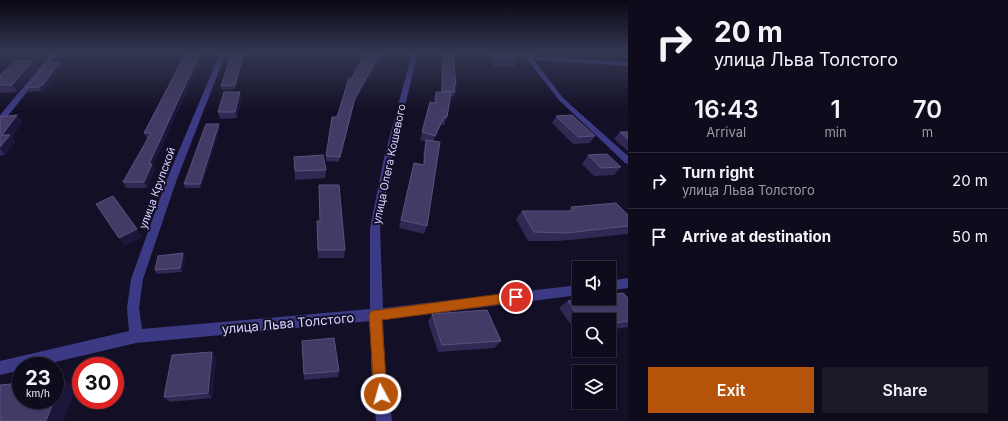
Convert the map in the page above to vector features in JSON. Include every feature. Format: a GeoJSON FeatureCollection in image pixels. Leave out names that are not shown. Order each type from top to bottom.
{"type":"FeatureCollection","features":[{"type":"Feature","properties":{"kind":"street"},"geometry":{"type":"LineString","coordinates":[[0,120],[39,73]]}},
{"type":"Feature","properties":{"kind":"street","name":"улица Крупской"},"geometry":{"type":"LineString","coordinates":[[136,336],[133,308],[137,279],[172,178],[215,73]]}},
{"type":"Feature","properties":{"kind":"street","name":"улица Олега Кошевого"},"geometry":{"type":"LineString","coordinates":[[384,421],[378,367],[375,315],[375,228],[388,158],[410,73]]}},
{"type":"Feature","properties":{"kind":"street"},"geometry":{"type":"LineString","coordinates":[[541,73],[561,99],[628,161]]}},
{"type":"Feature","properties":{"kind":"street"},"geometry":{"type":"LineString","coordinates":[[616,285],[628,283]]}},
{"type":"Feature","properties":{"kind":"street","name":"улица Льва Толстого"},"geometry":{"type":"LineString","coordinates":[[0,368],[136,336],[375,315],[572,291]]}},
{"type":"Feature","properties":{"kind":"building"},"geometry":{"type":"Polygon","coordinates":[[[3,73],[22,73],[12,85],[0,85],[0,75],[3,73]]]}},
{"type":"Feature","properties":{"kind":"building"},"geometry":{"type":"Polygon","coordinates":[[[39,73],[52,73],[43,85],[39,87],[26,88],[39,73]]]}},
{"type":"Feature","properties":{"kind":"building"},"geometry":{"type":"Polygon","coordinates":[[[176,73],[191,73],[149,164],[152,164],[144,182],[123,182],[151,133],[144,133],[176,73]]]}},
{"type":"Feature","properties":{"kind":"building"},"geometry":{"type":"Polygon","coordinates":[[[225,73],[238,73],[235,85],[221,86],[225,73]]]}},
{"type":"Feature","properties":{"kind":"building"},"geometry":{"type":"Polygon","coordinates":[[[354,73],[369,73],[355,98],[340,157],[326,156],[332,117],[337,117],[349,78],[351,79],[354,73]]]}},
{"type":"Feature","properties":{"kind":"building"},"geometry":{"type":"Polygon","coordinates":[[[442,73],[455,73],[455,92],[442,91],[442,73]]]}},
{"type":"Feature","properties":{"kind":"building"},"geometry":{"type":"Polygon","coordinates":[[[224,92],[240,92],[235,112],[218,112],[224,92]]]}},
{"type":"Feature","properties":{"kind":"building"},"geometry":{"type":"Polygon","coordinates":[[[436,92],[451,93],[447,117],[444,117],[435,136],[422,132],[430,102],[436,103],[436,92]]]}},
{"type":"Feature","properties":{"kind":"building"},"geometry":{"type":"Polygon","coordinates":[[[17,115],[2,135],[10,135],[0,147],[0,117],[17,115]]]}},
{"type":"Feature","properties":{"kind":"building"},"geometry":{"type":"Polygon","coordinates":[[[572,115],[595,136],[578,137],[556,116],[572,115]]]}},
{"type":"Feature","properties":{"kind":"building"},"geometry":{"type":"Polygon","coordinates":[[[206,124],[219,124],[200,184],[184,184],[206,124]]]}},
{"type":"Feature","properties":{"kind":"building"},"geometry":{"type":"Polygon","coordinates":[[[620,132],[628,132],[628,139],[620,132]]]}},
{"type":"Feature","properties":{"kind":"building"},"geometry":{"type":"Polygon","coordinates":[[[426,140],[440,142],[427,226],[401,220],[414,163],[424,165],[426,140]]]}},
{"type":"Feature","properties":{"kind":"building"},"geometry":{"type":"Polygon","coordinates":[[[607,154],[621,167],[601,168],[588,155],[607,154]]]}},
{"type":"Feature","properties":{"kind":"building"},"geometry":{"type":"Polygon","coordinates":[[[323,155],[326,170],[295,171],[294,157],[323,155]]]}},
{"type":"Feature","properties":{"kind":"building"},"geometry":{"type":"Polygon","coordinates":[[[319,185],[339,185],[345,250],[318,250],[317,221],[320,221],[319,185]]]}},
{"type":"Feature","properties":{"kind":"building"},"geometry":{"type":"Polygon","coordinates":[[[113,196],[137,229],[119,238],[96,204],[113,196]]]}},
{"type":"Feature","properties":{"kind":"building"},"geometry":{"type":"Polygon","coordinates":[[[616,203],[628,215],[628,226],[566,233],[534,232],[522,211],[574,211],[571,207],[616,203]]]}},
{"type":"Feature","properties":{"kind":"building"},"geometry":{"type":"Polygon","coordinates":[[[183,253],[180,268],[155,270],[158,256],[183,253]]]}},
{"type":"Feature","properties":{"kind":"building"},"geometry":{"type":"Polygon","coordinates":[[[623,293],[628,298],[628,321],[616,323],[616,313],[576,313],[568,301],[572,300],[572,305],[616,305],[616,294],[623,293]]]}},
{"type":"Feature","properties":{"kind":"building"},"geometry":{"type":"Polygon","coordinates":[[[487,310],[501,341],[442,345],[432,314],[487,310]]]}},
{"type":"Feature","properties":{"kind":"building"},"geometry":{"type":"Polygon","coordinates":[[[334,338],[339,371],[304,374],[302,341],[334,338]]]}},
{"type":"Feature","properties":{"kind":"building"},"geometry":{"type":"Polygon","coordinates":[[[212,352],[208,393],[164,397],[172,355],[212,352]]]}},
{"type":"Feature","properties":{"kind":"building"},"geometry":{"type":"Polygon","coordinates":[[[12,384],[12,409],[51,409],[46,421],[0,421],[0,385],[12,384]]]}},
{"type":"Feature","properties":{"kind":"route"},"geometry":{"type":"LineString","coordinates":[[381,394],[375,315],[516,297]]}}]}
